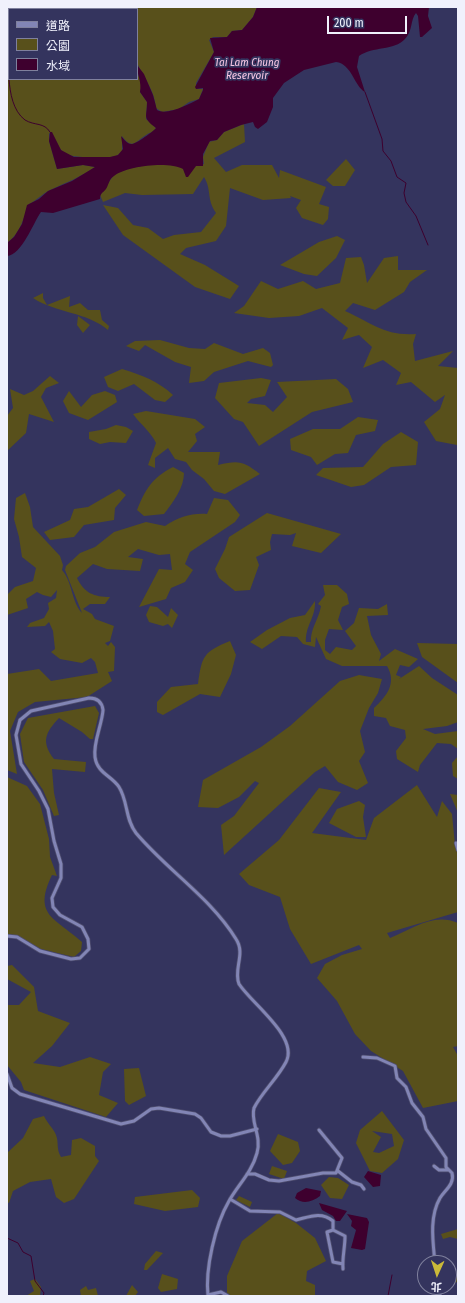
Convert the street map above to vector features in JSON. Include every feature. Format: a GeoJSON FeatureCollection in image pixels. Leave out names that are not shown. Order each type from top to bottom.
{"type":"FeatureCollection","features":[{"type":"Feature","properties":{"kind":"street"},"geometry":{"type":"LineString","coordinates":[[7,936],[17,937],[40,951],[73,959],[82,956],[88,950],[89,941],[82,927],[60,915],[53,907],[52,898],[61,878],[61,864],[54,841],[48,809],[39,791],[21,764],[16,735],[17,727],[22,718],[33,710],[90,698],[96,699],[102,704],[103,710],[95,750],[96,760],[99,768],[120,788],[129,822],[136,832],[169,867],[203,899],[236,939],[241,953],[237,972],[239,984],[287,1042],[289,1052],[287,1060],[254,1108],[253,1117],[259,1139],[258,1150],[247,1174],[230,1199],[221,1217],[216,1236],[207,1286],[208,1296],[221,1292],[228,1296]]}},
{"type":"Feature","properties":{"kind":"street"},"geometry":{"type":"LineString","coordinates":[[456,843],[458,850]]}},
{"type":"Feature","properties":{"kind":"street"},"geometry":{"type":"LineString","coordinates":[[363,1057],[377,1058],[395,1066],[397,1078],[406,1087],[412,1104],[423,1117],[426,1129],[446,1158],[448,1170],[452,1173],[453,1179],[446,1192],[440,1197],[432,1221],[434,1255]]}},
{"type":"Feature","properties":{"kind":"street"},"geometry":{"type":"LineString","coordinates":[[7,1074],[12,1088],[20,1094],[121,1124],[134,1121],[151,1109],[159,1108],[194,1114],[201,1118],[211,1132],[221,1136],[257,1129]]}},
{"type":"Feature","properties":{"kind":"street"},"geometry":{"type":"LineString","coordinates":[[319,1130],[342,1158],[338,1171]]}},
{"type":"Feature","properties":{"kind":"street"},"geometry":{"type":"LineString","coordinates":[[434,1166],[439,1170],[448,1170]]}},
{"type":"Feature","properties":{"kind":"street"},"geometry":{"type":"LineString","coordinates":[[247,1174],[255,1174],[269,1180],[285,1180],[322,1173],[336,1173],[338,1171]]}},
{"type":"Feature","properties":{"kind":"street"},"geometry":{"type":"LineString","coordinates":[[338,1171],[352,1182],[361,1185],[364,1189]]}},
{"type":"Feature","properties":{"kind":"street"},"geometry":{"type":"LineString","coordinates":[[230,1199],[250,1211],[280,1212],[296,1220],[319,1214],[328,1216],[332,1221],[333,1230]]}},
{"type":"Feature","properties":{"kind":"street"},"geometry":{"type":"LineString","coordinates":[[342,1264],[333,1262],[327,1232],[333,1230],[346,1236],[342,1264],[343,1269]]}},
{"type":"Feature","properties":{"kind":"green space"},"geometry":{"type":"Polygon","coordinates":[[[7,7],[257,7],[253,17],[242,30],[232,31],[227,37],[213,37],[209,40],[214,52],[196,83],[196,89],[203,89],[199,99],[189,102],[179,109],[162,112],[156,108],[152,91],[138,65],[138,8],[8,8],[8,80],[138,80],[138,75],[142,85],[140,92],[147,102],[146,119],[156,128],[153,132],[131,144],[128,143],[122,136],[122,151],[113,157],[68,155],[62,151],[49,133],[49,141],[57,169],[83,165],[95,167],[79,177],[47,192],[29,204],[19,230],[7,243],[7,7]]]}},
{"type":"Feature","properties":{"kind":"green space"},"geometry":{"type":"Polygon","coordinates":[[[244,124],[245,142],[214,158],[226,172],[242,165],[272,165],[279,178],[280,170],[326,187],[319,204],[329,207],[328,219],[323,225],[302,218],[296,208],[301,200],[290,196],[291,198],[263,200],[230,188],[226,226],[216,241],[186,248],[180,254],[205,265],[239,286],[230,299],[195,287],[123,235],[103,205],[118,208],[133,225],[148,228],[163,239],[174,235],[201,232],[216,213],[211,203],[208,186],[204,177],[193,194],[142,195],[125,193],[103,202],[100,195],[114,175],[129,169],[148,165],[168,164],[183,168],[185,173],[196,166],[204,164],[203,157],[209,142],[217,140],[224,132],[244,124]]]}},
{"type":"Feature","properties":{"kind":"green space"},"geometry":{"type":"Polygon","coordinates":[[[346,159],[355,170],[345,186],[333,186],[326,180],[346,159]]]}},
{"type":"Feature","properties":{"kind":"green space"},"geometry":{"type":"Polygon","coordinates":[[[337,236],[345,240],[336,258],[317,276],[304,274],[280,265],[319,242],[337,236]]]}},
{"type":"Feature","properties":{"kind":"green space"},"geometry":{"type":"Polygon","coordinates":[[[398,256],[398,270],[427,270],[410,282],[404,292],[375,310],[353,303],[345,311],[387,331],[416,334],[413,344],[415,361],[453,351],[438,366],[458,368],[457,445],[436,441],[424,422],[440,409],[445,395],[435,402],[411,382],[396,385],[401,373],[383,360],[363,368],[372,347],[359,335],[342,340],[348,328],[322,308],[299,316],[269,318],[234,313],[244,306],[261,281],[278,289],[303,281],[316,289],[340,283],[346,258],[361,257],[367,283],[384,258],[398,256]]]}},
{"type":"Feature","properties":{"kind":"green space"},"geometry":{"type":"Polygon","coordinates":[[[43,293],[43,298],[47,305],[33,298],[43,293]]]}},
{"type":"Feature","properties":{"kind":"green space"},"geometry":{"type":"Polygon","coordinates":[[[70,296],[69,307],[80,303],[88,310],[100,310],[102,320],[109,326],[108,330],[91,320],[47,305],[70,296]]]}},
{"type":"Feature","properties":{"kind":"green space"},"geometry":{"type":"Polygon","coordinates":[[[78,316],[90,325],[83,333],[77,325],[78,316]]]}},
{"type":"Feature","properties":{"kind":"green space"},"geometry":{"type":"Polygon","coordinates":[[[160,340],[189,348],[205,349],[214,343],[243,354],[263,348],[270,353],[273,365],[271,367],[248,361],[214,372],[204,381],[189,383],[191,367],[175,362],[145,345],[139,351],[126,346],[135,341],[160,340]]]}},
{"type":"Feature","properties":{"kind":"green space"},"geometry":{"type":"Polygon","coordinates":[[[122,369],[149,379],[162,386],[173,395],[165,402],[155,400],[134,384],[118,391],[108,387],[104,377],[122,369]]]}},
{"type":"Feature","properties":{"kind":"green space"},"geometry":{"type":"Polygon","coordinates":[[[50,376],[59,383],[46,388],[41,397],[54,422],[29,414],[26,433],[7,451],[7,416],[13,408],[10,389],[24,395],[33,391],[50,376]]]}},
{"type":"Feature","properties":{"kind":"green space"},"geometry":{"type":"Polygon","coordinates":[[[261,378],[271,380],[265,396],[251,399],[247,403],[265,405],[273,412],[287,397],[277,382],[336,379],[348,389],[353,402],[312,412],[259,446],[243,422],[234,419],[215,398],[219,383],[261,378]]]}},
{"type":"Feature","properties":{"kind":"green space"},"geometry":{"type":"Polygon","coordinates":[[[69,391],[81,407],[92,395],[105,391],[115,395],[117,402],[88,420],[69,413],[63,401],[69,391]]]}},
{"type":"Feature","properties":{"kind":"green space"},"geometry":{"type":"Polygon","coordinates":[[[146,411],[195,419],[205,427],[195,434],[197,441],[188,452],[220,452],[218,465],[236,462],[249,466],[260,474],[225,494],[214,491],[204,479],[192,470],[186,462],[175,459],[168,448],[155,458],[155,468],[148,465],[156,443],[133,414],[146,411]]]}},
{"type":"Feature","properties":{"kind":"green space"},"geometry":{"type":"Polygon","coordinates":[[[358,417],[378,420],[375,431],[356,435],[348,453],[335,454],[317,465],[311,457],[291,450],[290,439],[313,429],[340,429],[358,417]]]}},
{"type":"Feature","properties":{"kind":"green space"},"geometry":{"type":"Polygon","coordinates":[[[116,425],[126,427],[133,431],[126,443],[110,442],[100,444],[89,439],[89,432],[106,429],[116,425]]]}},
{"type":"Feature","properties":{"kind":"green space"},"geometry":{"type":"Polygon","coordinates":[[[401,432],[418,442],[416,465],[391,467],[364,485],[351,487],[316,475],[323,468],[363,467],[383,444],[401,432]]]}},
{"type":"Feature","properties":{"kind":"green space"},"geometry":{"type":"Polygon","coordinates":[[[173,467],[184,473],[184,479],[177,495],[164,514],[144,516],[137,510],[150,484],[160,475],[173,467]]]}},
{"type":"Feature","properties":{"kind":"green space"},"geometry":{"type":"Polygon","coordinates":[[[119,489],[126,495],[115,508],[114,520],[84,525],[74,537],[50,540],[44,532],[70,520],[74,509],[88,507],[119,489]]]}},
{"type":"Feature","properties":{"kind":"green space"},"geometry":{"type":"Polygon","coordinates":[[[25,493],[30,507],[33,527],[60,556],[63,565],[62,570],[66,575],[78,608],[82,613],[65,570],[66,566],[80,553],[95,547],[114,532],[146,522],[165,526],[185,516],[207,514],[214,498],[228,500],[240,515],[235,522],[190,552],[185,564],[193,570],[185,582],[171,588],[166,599],[139,607],[159,569],[172,570],[170,554],[159,555],[138,549],[128,557],[143,559],[140,571],[107,569],[93,564],[77,578],[86,591],[94,595],[110,597],[105,604],[90,604],[83,609],[92,614],[95,619],[114,626],[110,641],[105,643],[108,646],[111,642],[115,647],[114,671],[108,672],[112,681],[87,697],[35,702],[18,712],[10,731],[17,774],[7,770],[7,674],[39,669],[51,681],[98,673],[95,662],[91,658],[82,663],[60,659],[51,652],[55,649],[53,631],[49,622],[45,626],[27,627],[30,623],[44,618],[49,609],[48,603],[56,598],[57,590],[51,597],[37,592],[26,599],[28,608],[7,615],[7,595],[15,587],[33,581],[36,568],[22,557],[14,519],[16,498],[25,493]]]}},
{"type":"Feature","properties":{"kind":"green space"},"geometry":{"type":"Polygon","coordinates":[[[267,513],[341,534],[321,553],[292,546],[296,533],[290,535],[272,534],[270,542],[271,550],[256,557],[259,565],[250,590],[235,591],[219,578],[215,569],[229,537],[267,513]]]}},
{"type":"Feature","properties":{"kind":"green space"},"geometry":{"type":"Polygon","coordinates":[[[323,585],[337,585],[347,594],[349,604],[342,607],[338,620],[343,630],[329,629],[325,640],[325,650],[330,654],[336,647],[352,650],[356,646],[345,631],[354,623],[359,608],[378,609],[387,604],[388,615],[367,616],[371,635],[381,654],[379,661],[395,649],[418,659],[409,667],[400,665],[396,675],[401,677],[399,679],[419,666],[432,678],[458,695],[458,722],[447,726],[423,729],[435,734],[458,731],[458,749],[451,744],[437,743],[420,765],[418,772],[397,759],[396,751],[406,738],[405,730],[390,726],[386,718],[374,716],[374,708],[383,699],[391,684],[390,672],[387,666],[342,666],[326,659],[316,637],[315,647],[303,644],[297,637],[281,636],[262,649],[250,642],[267,630],[290,618],[305,615],[315,601],[314,612],[306,636],[306,642],[311,642],[313,628],[321,606],[318,604],[325,595],[323,585]]]}},
{"type":"Feature","properties":{"kind":"green space"},"geometry":{"type":"Polygon","coordinates":[[[150,606],[157,607],[168,617],[171,608],[178,615],[172,628],[168,624],[163,626],[149,622],[146,615],[150,606]]]}},
{"type":"Feature","properties":{"kind":"green space"},"geometry":{"type":"Polygon","coordinates":[[[230,641],[236,655],[231,674],[220,697],[200,694],[163,715],[157,712],[157,702],[171,687],[198,684],[201,667],[205,656],[214,648],[230,641]]]}},
{"type":"Feature","properties":{"kind":"green space"},"geometry":{"type":"Polygon","coordinates":[[[417,643],[458,644],[458,683],[422,657],[417,643]]]}},
{"type":"Feature","properties":{"kind":"green space"},"geometry":{"type":"Polygon","coordinates":[[[359,675],[382,679],[378,693],[369,708],[360,731],[365,752],[359,761],[368,783],[357,790],[338,782],[325,766],[315,772],[224,855],[221,825],[234,816],[259,783],[255,781],[239,797],[218,808],[198,807],[203,780],[261,747],[290,726],[340,681],[359,675]]]}},
{"type":"Feature","properties":{"kind":"green space"},"geometry":{"type":"Polygon","coordinates":[[[95,706],[99,713],[93,739],[90,739],[82,732],[59,718],[50,728],[46,738],[47,748],[54,759],[86,762],[85,772],[52,769],[54,793],[59,815],[54,816],[43,790],[24,762],[20,734],[28,718],[95,706]]]}},
{"type":"Feature","properties":{"kind":"green space"},"geometry":{"type":"Polygon","coordinates":[[[458,756],[458,779],[453,776],[452,763],[458,756]]]}},
{"type":"Feature","properties":{"kind":"green space"},"geometry":{"type":"Polygon","coordinates":[[[7,777],[27,786],[40,804],[49,839],[50,857],[57,876],[52,875],[46,889],[46,908],[56,921],[82,942],[81,951],[74,957],[41,949],[20,937],[7,936],[7,777]]]}},
{"type":"Feature","properties":{"kind":"green space"},"geometry":{"type":"Polygon","coordinates":[[[417,785],[437,817],[442,801],[452,814],[455,845],[458,854],[458,912],[387,933],[390,938],[415,926],[440,919],[458,923],[458,1046],[453,1047],[458,1056],[458,1101],[423,1108],[403,1071],[371,1051],[355,1034],[337,1001],[317,978],[325,964],[342,955],[362,949],[359,945],[311,964],[290,929],[280,897],[249,885],[239,874],[279,840],[319,788],[341,792],[312,833],[366,840],[374,818],[417,785]]]}},
{"type":"Feature","properties":{"kind":"green space"},"geometry":{"type":"Polygon","coordinates":[[[450,794],[458,795],[458,813],[450,794]]]}},
{"type":"Feature","properties":{"kind":"green space"},"geometry":{"type":"Polygon","coordinates":[[[359,801],[365,805],[363,817],[366,837],[356,837],[329,823],[337,809],[359,801]]]}},
{"type":"Feature","properties":{"kind":"green space"},"geometry":{"type":"Polygon","coordinates":[[[12,965],[34,987],[38,1011],[70,1023],[52,1046],[33,1063],[60,1067],[90,1057],[111,1064],[103,1072],[99,1095],[118,1103],[106,1117],[24,1090],[21,1082],[7,1065],[7,1005],[19,1005],[31,992],[7,979],[7,966],[12,965]]]}},
{"type":"Feature","properties":{"kind":"green space"},"geometry":{"type":"Polygon","coordinates":[[[139,1068],[146,1096],[129,1105],[125,1101],[124,1069],[139,1068]]]}},
{"type":"Feature","properties":{"kind":"green space"},"geometry":{"type":"Polygon","coordinates":[[[382,1111],[404,1140],[398,1159],[382,1173],[370,1171],[356,1143],[360,1130],[382,1111]],[[372,1131],[381,1137],[373,1152],[379,1153],[394,1146],[392,1134],[372,1131]]]}},
{"type":"Feature","properties":{"kind":"green space"},"geometry":{"type":"Polygon","coordinates":[[[44,1116],[54,1130],[61,1157],[71,1155],[72,1140],[81,1138],[95,1146],[95,1156],[99,1161],[74,1199],[64,1203],[56,1197],[51,1179],[30,1182],[13,1191],[9,1203],[7,1202],[7,1153],[23,1138],[33,1119],[44,1116]]]}},
{"type":"Feature","properties":{"kind":"green space"},"geometry":{"type":"Polygon","coordinates":[[[278,1134],[298,1142],[300,1151],[292,1163],[283,1165],[270,1151],[278,1134]]]}},
{"type":"Feature","properties":{"kind":"green space"},"geometry":{"type":"Polygon","coordinates":[[[272,1166],[287,1171],[284,1179],[269,1174],[272,1166]]]}},
{"type":"Feature","properties":{"kind":"green space"},"geometry":{"type":"Polygon","coordinates":[[[329,1177],[338,1178],[349,1185],[342,1199],[330,1198],[321,1185],[329,1177]]]}},
{"type":"Feature","properties":{"kind":"green space"},"geometry":{"type":"Polygon","coordinates":[[[192,1190],[200,1198],[198,1207],[165,1211],[134,1204],[135,1197],[192,1190]]]}},
{"type":"Feature","properties":{"kind":"green space"},"geometry":{"type":"Polygon","coordinates":[[[239,1196],[252,1202],[250,1207],[236,1200],[239,1196]]]}},
{"type":"Feature","properties":{"kind":"green space"},"geometry":{"type":"Polygon","coordinates":[[[278,1213],[296,1223],[315,1238],[326,1261],[307,1271],[306,1281],[315,1285],[315,1296],[231,1296],[227,1293],[227,1276],[242,1241],[278,1213]]]}},
{"type":"Feature","properties":{"kind":"green space"},"geometry":{"type":"Polygon","coordinates":[[[458,1229],[458,1239],[450,1237],[443,1239],[441,1234],[458,1229]]]}},
{"type":"Feature","properties":{"kind":"green space"},"geometry":{"type":"Polygon","coordinates":[[[156,1251],[163,1253],[147,1270],[144,1270],[145,1264],[156,1251]]]}},
{"type":"Feature","properties":{"kind":"green space"},"geometry":{"type":"Polygon","coordinates":[[[162,1274],[178,1279],[177,1289],[161,1292],[158,1288],[162,1274]]]}},
{"type":"Feature","properties":{"kind":"green space"},"geometry":{"type":"Polygon","coordinates":[[[35,1279],[41,1287],[40,1296],[26,1296],[34,1291],[30,1281],[35,1279]]]}},
{"type":"Feature","properties":{"kind":"green space"},"geometry":{"type":"Polygon","coordinates":[[[132,1285],[138,1292],[135,1296],[126,1296],[132,1285]]]}},
{"type":"Feature","properties":{"kind":"green space"},"geometry":{"type":"Polygon","coordinates":[[[86,1286],[88,1290],[96,1288],[98,1296],[81,1296],[80,1290],[86,1286]]]}},
{"type":"Feature","properties":{"kind":"water","name":"Tai Lam Chung Reservoir"},"geometry":{"type":"Polygon","coordinates":[[[257,7],[429,7],[428,16],[432,28],[420,37],[418,16],[416,13],[408,36],[400,43],[359,56],[357,67],[365,92],[361,89],[346,67],[336,62],[304,70],[284,83],[273,98],[273,107],[267,122],[258,129],[255,127],[253,122],[241,125],[224,132],[217,140],[210,141],[203,154],[203,166],[196,166],[188,177],[186,177],[183,169],[168,165],[138,167],[120,172],[111,179],[106,189],[101,194],[100,199],[53,213],[41,212],[22,245],[18,250],[7,256],[7,243],[14,237],[22,224],[27,205],[39,199],[48,191],[72,181],[95,167],[83,165],[57,169],[49,141],[50,132],[52,132],[61,150],[74,157],[110,157],[118,155],[123,149],[121,136],[128,143],[133,144],[144,138],[156,128],[146,117],[147,102],[140,92],[138,66],[144,74],[153,95],[157,110],[166,112],[190,104],[199,99],[203,90],[203,88],[196,89],[195,87],[214,52],[210,38],[227,37],[232,31],[242,30],[253,17],[257,7]]]}},
{"type":"Feature","properties":{"kind":"water"},"geometry":{"type":"Polygon","coordinates":[[[368,1171],[381,1175],[380,1186],[373,1187],[364,1177],[368,1171]]]}},
{"type":"Feature","properties":{"kind":"water"},"geometry":{"type":"Polygon","coordinates":[[[306,1188],[321,1191],[320,1196],[308,1202],[295,1198],[297,1193],[306,1188]]]}},
{"type":"Feature","properties":{"kind":"water"},"geometry":{"type":"Polygon","coordinates":[[[319,1203],[347,1211],[340,1221],[336,1221],[333,1216],[322,1210],[319,1203]]]}},
{"type":"Feature","properties":{"kind":"water"},"geometry":{"type":"Polygon","coordinates":[[[347,1214],[367,1218],[369,1222],[365,1249],[362,1250],[351,1248],[356,1230],[351,1226],[352,1221],[347,1214]]]}},
{"type":"Feature","properties":{"kind":"waterway"},"geometry":{"type":"LineString","coordinates":[[9,80],[13,101],[21,116],[29,122],[42,125],[50,132]]}},
{"type":"Feature","properties":{"kind":"waterway"},"geometry":{"type":"LineString","coordinates":[[365,92],[382,139],[383,151],[391,161],[397,177],[406,183],[404,193],[406,202],[416,216],[428,245]]}},
{"type":"Feature","properties":{"kind":"waterway"},"geometry":{"type":"LineString","coordinates":[[7,1238],[18,1243],[23,1252],[31,1256],[35,1281],[44,1293],[43,1296]]}},
{"type":"Feature","properties":{"kind":"waterway"},"geometry":{"type":"LineString","coordinates":[[388,1296],[392,1275]]}}]}
